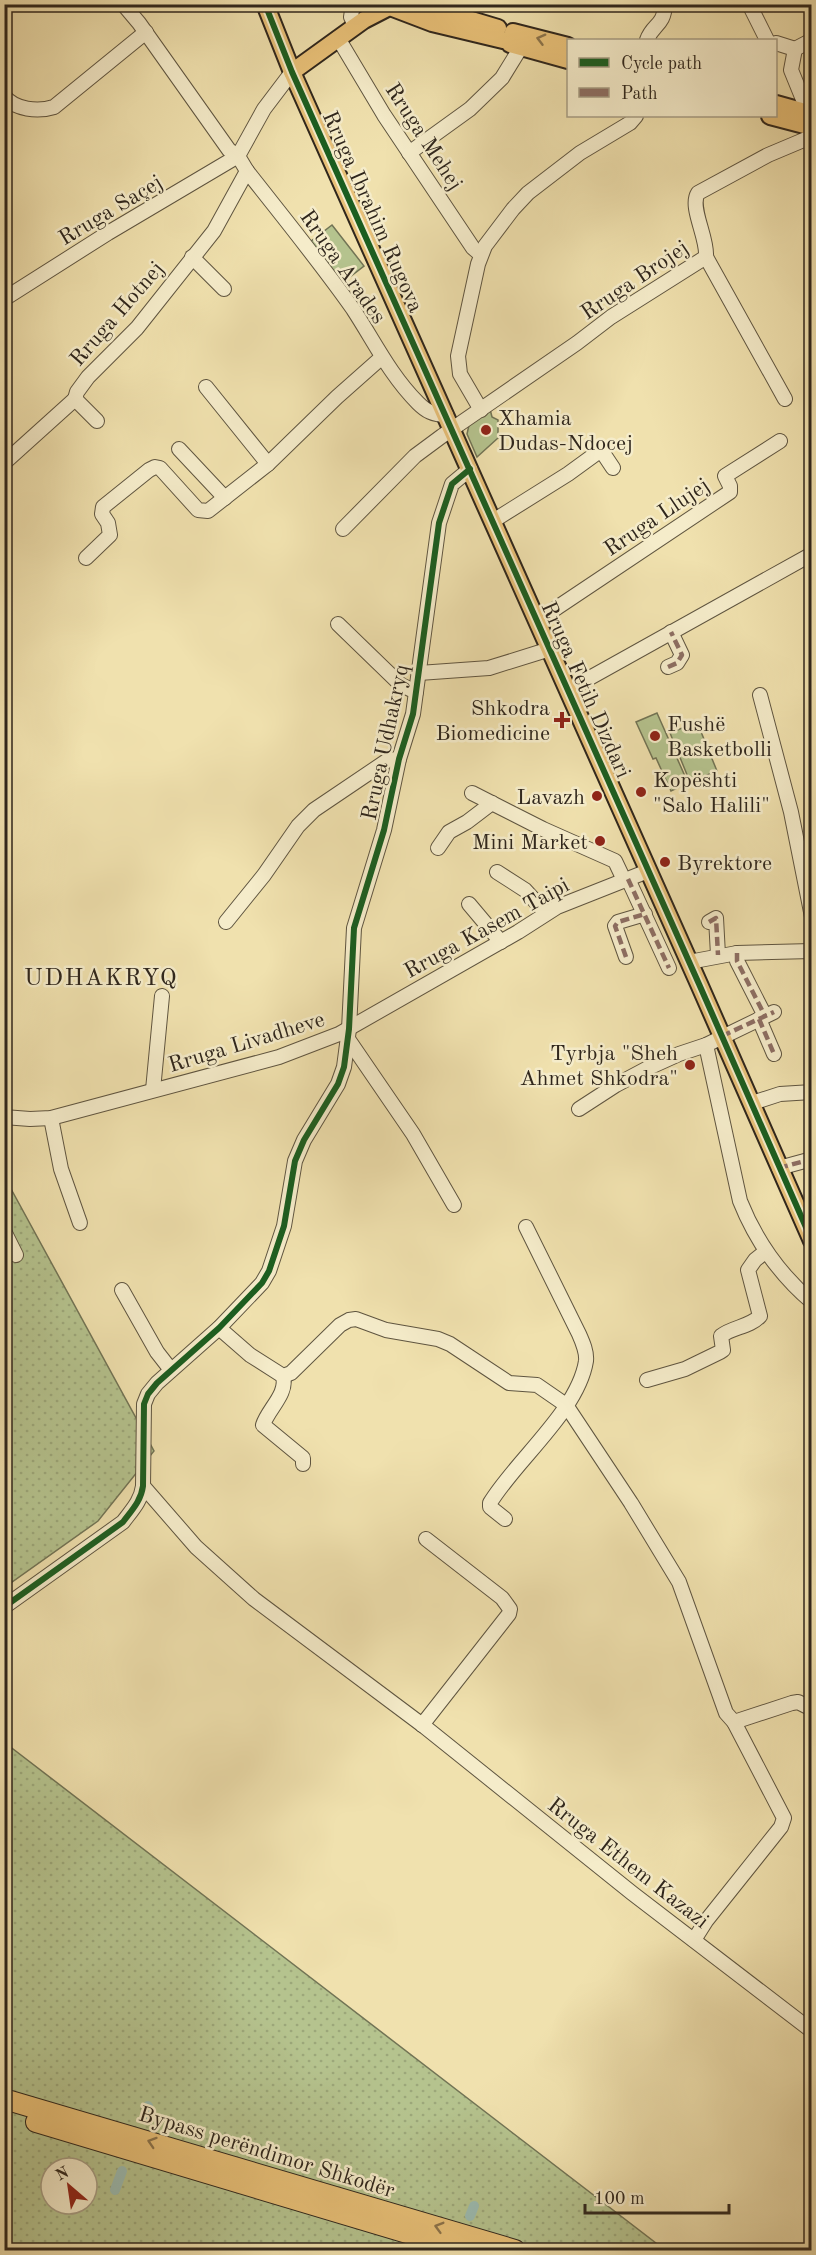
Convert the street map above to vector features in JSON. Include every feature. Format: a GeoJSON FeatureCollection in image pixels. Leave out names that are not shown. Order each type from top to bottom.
{"type":"FeatureCollection","features":[{"type":"Feature","properties":{"kind":"highway","name":"Bypass perëndimor Shkodër"},"geometry":{"type":"LineString","coordinates":[[4,2099],[515,2250]]}},
{"type":"Feature","properties":{"kind":"highway","name":"Bypass perëndimor Shkodër"},"geometry":{"type":"LineString","coordinates":[[4,2112],[464,2250]]}},
{"type":"Feature","properties":{"kind":"main road","name":"Rruga Ibrahim Rugova"},"geometry":{"type":"LineString","coordinates":[[265,4],[292,72],[452,431]]}},
{"type":"Feature","properties":{"kind":"main road"},"geometry":{"type":"LineString","coordinates":[[418,4],[567,60]]}},
{"type":"Feature","properties":{"kind":"main road"},"geometry":{"type":"LineString","coordinates":[[292,72],[363,21],[392,6],[434,24],[511,39],[567,46]]}},
{"type":"Feature","properties":{"kind":"main road"},"geometry":{"type":"LineString","coordinates":[[777,104],[811,121]]}},
{"type":"Feature","properties":{"kind":"main road"},"geometry":{"type":"LineString","coordinates":[[777,117],[811,121]]}},
{"type":"Feature","properties":{"kind":"main road","name":"Rruga Fetih Dizdari"},"geometry":{"type":"LineString","coordinates":[[452,431],[812,1241]]}},
{"type":"Feature","properties":{"kind":"street","name":"Rruga Arades"},"geometry":{"type":"LineString","coordinates":[[123,4],[146,32],[230,150],[238,156],[247,171],[316,257],[354,312],[381,358],[426,410],[436,415],[446,414]]}},
{"type":"Feature","properties":{"kind":"street"},"geometry":{"type":"LineString","coordinates":[[354,4],[365,9],[363,21]]}},
{"type":"Feature","properties":{"kind":"street"},"geometry":{"type":"LineString","coordinates":[[647,39],[649,34],[664,19],[665,4]]}},
{"type":"Feature","properties":{"kind":"street"},"geometry":{"type":"LineString","coordinates":[[749,4],[766,39]]}},
{"type":"Feature","properties":{"kind":"street"},"geometry":{"type":"LineString","coordinates":[[4,96],[10,103],[37,111],[54,107],[146,32]]}},
{"type":"Feature","properties":{"kind":"street","name":"Rruga Mehej"},"geometry":{"type":"LineString","coordinates":[[338,38],[409,153],[473,248],[480,254]]}},
{"type":"Feature","properties":{"kind":"street"},"geometry":{"type":"LineString","coordinates":[[409,153],[457,120],[502,78],[511,39]]}},
{"type":"Feature","properties":{"kind":"street"},"geometry":{"type":"LineString","coordinates":[[777,44],[795,49],[812,40]]}},
{"type":"Feature","properties":{"kind":"street"},"geometry":{"type":"LineString","coordinates":[[795,49],[791,70],[811,121]]}},
{"type":"Feature","properties":{"kind":"street"},"geometry":{"type":"LineString","coordinates":[[238,156],[264,110],[292,72]]}},
{"type":"Feature","properties":{"kind":"street"},"geometry":{"type":"LineString","coordinates":[[481,410],[460,374],[458,357],[480,254],[513,209],[528,193],[580,153],[630,123],[635,117]]}},
{"type":"Feature","properties":{"kind":"street","name":"Rruga Brojej"},"geometry":{"type":"LineString","coordinates":[[344,529],[415,456],[611,317],[706,257],[706,243],[695,203],[698,193],[768,155],[806,139],[809,137],[811,121]]}},
{"type":"Feature","properties":{"kind":"street","name":"Rruga Saçej"},"geometry":{"type":"LineString","coordinates":[[4,299],[108,233],[238,156]]}},
{"type":"Feature","properties":{"kind":"street","name":"Rruga Hotnej"},"geometry":{"type":"LineString","coordinates":[[4,463],[75,399],[77,392],[88,377],[137,328],[160,301],[214,231],[247,171]]}},
{"type":"Feature","properties":{"kind":"street","name":"Rruga Hotnej"},"geometry":{"type":"LineString","coordinates":[[192,257],[224,289]]}},
{"type":"Feature","properties":{"kind":"street"},"geometry":{"type":"LineString","coordinates":[[706,257],[785,399]]}},
{"type":"Feature","properties":{"kind":"street"},"geometry":{"type":"LineString","coordinates":[[86,558],[110,535],[108,523],[102,514],[103,507],[155,467],[165,472],[198,510],[208,511],[268,464],[336,397],[381,358]]}},
{"type":"Feature","properties":{"kind":"street"},"geometry":{"type":"LineString","coordinates":[[206,387],[268,464]]}},
{"type":"Feature","properties":{"kind":"street","name":"Rruga Hotnej"},"geometry":{"type":"LineString","coordinates":[[75,399],[97,421]]}},
{"type":"Feature","properties":{"kind":"street","name":"Rruga Llujej"},"geometry":{"type":"LineString","coordinates":[[537,621],[730,492],[725,476],[780,441]]}},
{"type":"Feature","properties":{"kind":"street"},"geometry":{"type":"LineString","coordinates":[[179,448],[225,498]]}},
{"type":"Feature","properties":{"kind":"street"},"geometry":{"type":"LineString","coordinates":[[493,521],[558,481],[601,450],[613,468]]}},
{"type":"Feature","properties":{"kind":"street","name":"Rruga Udhakryq"},"geometry":{"type":"LineString","coordinates":[[143,1486],[144,1404],[148,1394],[157,1383],[219,1328],[262,1283],[269,1271],[284,1226],[295,1161],[304,1140],[338,1084],[344,1067],[349,1034],[354,928],[384,830],[399,759],[413,714],[439,523],[452,484],[470,469]]}},
{"type":"Feature","properties":{"kind":"street"},"geometry":{"type":"LineString","coordinates":[[568,690],[812,554]]}},
{"type":"Feature","properties":{"kind":"street"},"geometry":{"type":"LineString","coordinates":[[338,624],[401,684],[416,692]]}},
{"type":"Feature","properties":{"kind":"street"},"geometry":{"type":"LineString","coordinates":[[668,668],[677,663],[682,655],[671,633]]}},
{"type":"Feature","properties":{"kind":"street"},"geometry":{"type":"LineString","coordinates":[[419,674],[489,669],[550,649]]}},
{"type":"Feature","properties":{"kind":"street"},"geometry":{"type":"LineString","coordinates":[[760,694],[762,710],[791,812],[812,917]]}},
{"type":"Feature","properties":{"kind":"street"},"geometry":{"type":"LineString","coordinates":[[226,922],[271,866],[298,826],[314,810],[388,760],[399,759]]}},
{"type":"Feature","properties":{"kind":"street"},"geometry":{"type":"LineString","coordinates":[[472,793],[483,796],[543,829],[615,861],[645,914],[669,968]]}},
{"type":"Feature","properties":{"kind":"street"},"geometry":{"type":"LineString","coordinates":[[438,848],[449,832],[492,803]]}},
{"type":"Feature","properties":{"kind":"street","name":"Rruga Kasem Taipi"},"geometry":{"type":"LineString","coordinates":[[349,1034],[546,913],[648,871]]}},
{"type":"Feature","properties":{"kind":"street"},"geometry":{"type":"LineString","coordinates":[[497,872],[525,890],[546,913]]}},
{"type":"Feature","properties":{"kind":"street"},"geometry":{"type":"LineString","coordinates":[[469,904],[501,942]]}},
{"type":"Feature","properties":{"kind":"street"},"geometry":{"type":"LineString","coordinates":[[626,957],[615,926],[618,922],[645,914]]}},
{"type":"Feature","properties":{"kind":"street"},"geometry":{"type":"LineString","coordinates":[[709,922],[716,918],[718,955]]}},
{"type":"Feature","properties":{"kind":"street"},"geometry":{"type":"LineString","coordinates":[[689,962],[736,952],[812,951]]}},
{"type":"Feature","properties":{"kind":"street"},"geometry":{"type":"LineString","coordinates":[[736,952],[736,961],[766,1016],[774,1054]]}},
{"type":"Feature","properties":{"kind":"street","name":"Rruga Livadheve"},"geometry":{"type":"LineString","coordinates":[[153,1090],[162,996]]}},
{"type":"Feature","properties":{"kind":"street"},"geometry":{"type":"LineString","coordinates":[[579,1109],[648,1068],[706,1045],[766,1016]]}},
{"type":"Feature","properties":{"kind":"street"},"geometry":{"type":"LineString","coordinates":[[349,1034],[413,1134],[454,1205]]}},
{"type":"Feature","properties":{"kind":"street","name":"Rruga Livadheve"},"geometry":{"type":"LineString","coordinates":[[4,1117],[51,1118],[279,1057],[349,1034]]}},
{"type":"Feature","properties":{"kind":"street"},"geometry":{"type":"LineString","coordinates":[[706,1045],[740,1201],[755,1236],[765,1252],[812,1302]]}},
{"type":"Feature","properties":{"kind":"street"},"geometry":{"type":"LineString","coordinates":[[752,1103],[780,1094],[812,1092]]}},
{"type":"Feature","properties":{"kind":"street"},"geometry":{"type":"LineString","coordinates":[[51,1118],[62,1168],[80,1223]]}},
{"type":"Feature","properties":{"kind":"street"},"geometry":{"type":"LineString","coordinates":[[779,1168],[812,1159]]}},
{"type":"Feature","properties":{"kind":"street"},"geometry":{"type":"LineString","coordinates":[[505,1519],[489,1503],[566,1405],[586,1360],[585,1347],[526,1227]]}},
{"type":"Feature","properties":{"kind":"street"},"geometry":{"type":"LineString","coordinates":[[4,1231],[16,1255]]}},
{"type":"Feature","properties":{"kind":"street"},"geometry":{"type":"LineString","coordinates":[[647,1380],[685,1369],[723,1350],[721,1336],[760,1316],[748,1270],[765,1252]]}},
{"type":"Feature","properties":{"kind":"street"},"geometry":{"type":"LineString","coordinates":[[122,1290],[157,1352],[171,1370]]}},
{"type":"Feature","properties":{"kind":"street"},"geometry":{"type":"LineString","coordinates":[[283,1376],[291,1373],[340,1325],[356,1319],[386,1330],[438,1339],[450,1344],[509,1383],[537,1385],[566,1405],[631,1503],[679,1582],[726,1713],[734,1722],[782,1813],[783,1824],[706,1921],[694,1940]]}},
{"type":"Feature","properties":{"kind":"street"},"geometry":{"type":"LineString","coordinates":[[219,1328],[250,1355],[283,1376]]}},
{"type":"Feature","properties":{"kind":"street"},"geometry":{"type":"LineString","coordinates":[[283,1376],[283,1391],[263,1425],[303,1458],[303,1464]]}},
{"type":"Feature","properties":{"kind":"street"},"geometry":{"type":"LineString","coordinates":[[4,1607],[123,1522],[141,1496],[143,1486]]}},
{"type":"Feature","properties":{"kind":"street","name":"Rruga Ethem Kazazi"},"geometry":{"type":"LineString","coordinates":[[143,1486],[196,1547],[254,1599],[422,1725],[625,1888],[812,2031]]}},
{"type":"Feature","properties":{"kind":"street"},"geometry":{"type":"LineString","coordinates":[[422,1725],[510,1609],[502,1598],[426,1539]]}},
{"type":"Feature","properties":{"kind":"street"},"geometry":{"type":"LineString","coordinates":[[734,1722],[792,1703],[798,1702],[812,1709]]}},
{"type":"Feature","properties":{"kind":"green space"},"geometry":{"type":"Polygon","coordinates":[[[332,225],[364,266],[342,283],[310,242],[332,225]]]}},
{"type":"Feature","properties":{"kind":"green space"},"geometry":{"type":"Polygon","coordinates":[[[490,409],[492,417],[498,420],[498,438],[477,457],[467,434],[469,425],[490,409]]]}},
{"type":"Feature","properties":{"kind":"green space"},"geometry":{"type":"Polygon","coordinates":[[[657,713],[688,783],[671,791],[636,722],[657,713]]]}},
{"type":"Feature","properties":{"kind":"green space"},"geometry":{"type":"Polygon","coordinates":[[[697,722],[717,771],[690,782],[670,733],[697,722]]]}},
{"type":"Feature","properties":{"kind":"green space"},"geometry":{"type":"Polygon","coordinates":[[[4,1176],[154,1451],[98,1521],[5,1587],[4,1176]]]}},
{"type":"Feature","properties":{"kind":"green space"},"geometry":{"type":"Polygon","coordinates":[[[4,1742],[665,2250],[5,2250],[4,1742]]]}},
{"type":"Feature","properties":{"kind":"waterway"},"geometry":{"type":"LineString","coordinates":[[145,2118],[148,2106]]}},
{"type":"Feature","properties":{"kind":"waterway"},"geometry":{"type":"LineString","coordinates":[[115,2190],[122,2171]]}},
{"type":"Feature","properties":{"kind":"waterway"},"geometry":{"type":"LineString","coordinates":[[470,2216],[474,2206]]}},
{"type":"Feature","properties":{"kind":"marked path"},"geometry":{"type":"LineString","coordinates":[[668,667],[677,663],[682,655],[671,632]]}},
{"type":"Feature","properties":{"kind":"marked path"},"geometry":{"type":"LineString","coordinates":[[628,879],[669,968]]}},
{"type":"Feature","properties":{"kind":"marked path"},"geometry":{"type":"LineString","coordinates":[[626,957],[615,926],[618,922],[645,914]]}},
{"type":"Feature","properties":{"kind":"marked path"},"geometry":{"type":"LineString","coordinates":[[709,922],[716,918],[718,955]]}},
{"type":"Feature","properties":{"kind":"marked path"},"geometry":{"type":"LineString","coordinates":[[737,953],[737,961],[765,1016]]}},
{"type":"Feature","properties":{"kind":"marked path"},"geometry":{"type":"LineString","coordinates":[[722,1036],[774,1012]]}},
{"type":"Feature","properties":{"kind":"marked path"},"geometry":{"type":"LineString","coordinates":[[759,1019],[774,1054]]}},
{"type":"Feature","properties":{"kind":"marked path"},"geometry":{"type":"LineString","coordinates":[[779,1168],[812,1159]]}},
{"type":"Feature","properties":{"kind":"cycle path"},"geometry":{"type":"LineString","coordinates":[[265,4],[292,72],[812,1241]]}},
{"type":"Feature","properties":{"kind":"cycle path"},"geometry":{"type":"LineString","coordinates":[[4,1607],[123,1522],[138,1501],[143,1486],[144,1404],[148,1394],[157,1383],[219,1328],[262,1283],[269,1271],[284,1226],[295,1161],[304,1140],[338,1084],[344,1067],[349,1029],[354,928],[384,830],[399,759],[413,714],[439,523],[452,484],[470,469]]}},
{"type":"Feature","properties":{"kind":"place","name":"Xhamia Dudas-Ndocej"},"geometry":{"type":"Point","coordinates":[486,430]}},
{"type":"Feature","properties":{"kind":"place","name":"Shkodra Biomedicine"},"geometry":{"type":"Point","coordinates":[562,720]}},
{"type":"Feature","properties":{"kind":"place","name":"Fushë Basketbolli"},"geometry":{"type":"Point","coordinates":[655,736]}},
{"type":"Feature","properties":{"kind":"place","name":"Kopështi \"Salo Halili\""},"geometry":{"type":"Point","coordinates":[641,792]}},
{"type":"Feature","properties":{"kind":"place","name":"Lavazh"},"geometry":{"type":"Point","coordinates":[597,796]}},
{"type":"Feature","properties":{"kind":"place","name":"Mini Market"},"geometry":{"type":"Point","coordinates":[600,841]}},
{"type":"Feature","properties":{"kind":"place","name":"Byrektore"},"geometry":{"type":"Point","coordinates":[665,862]}},
{"type":"Feature","properties":{"kind":"place","name":"Tyrbja \"Sheh Ahmet Shkodra\""},"geometry":{"type":"Point","coordinates":[690,1065]}},
{"type":"Feature","properties":{"kind":"district","name":"UDHAKRYQ"},"geometry":{"type":"Point","coordinates":[101,977]}}]}
